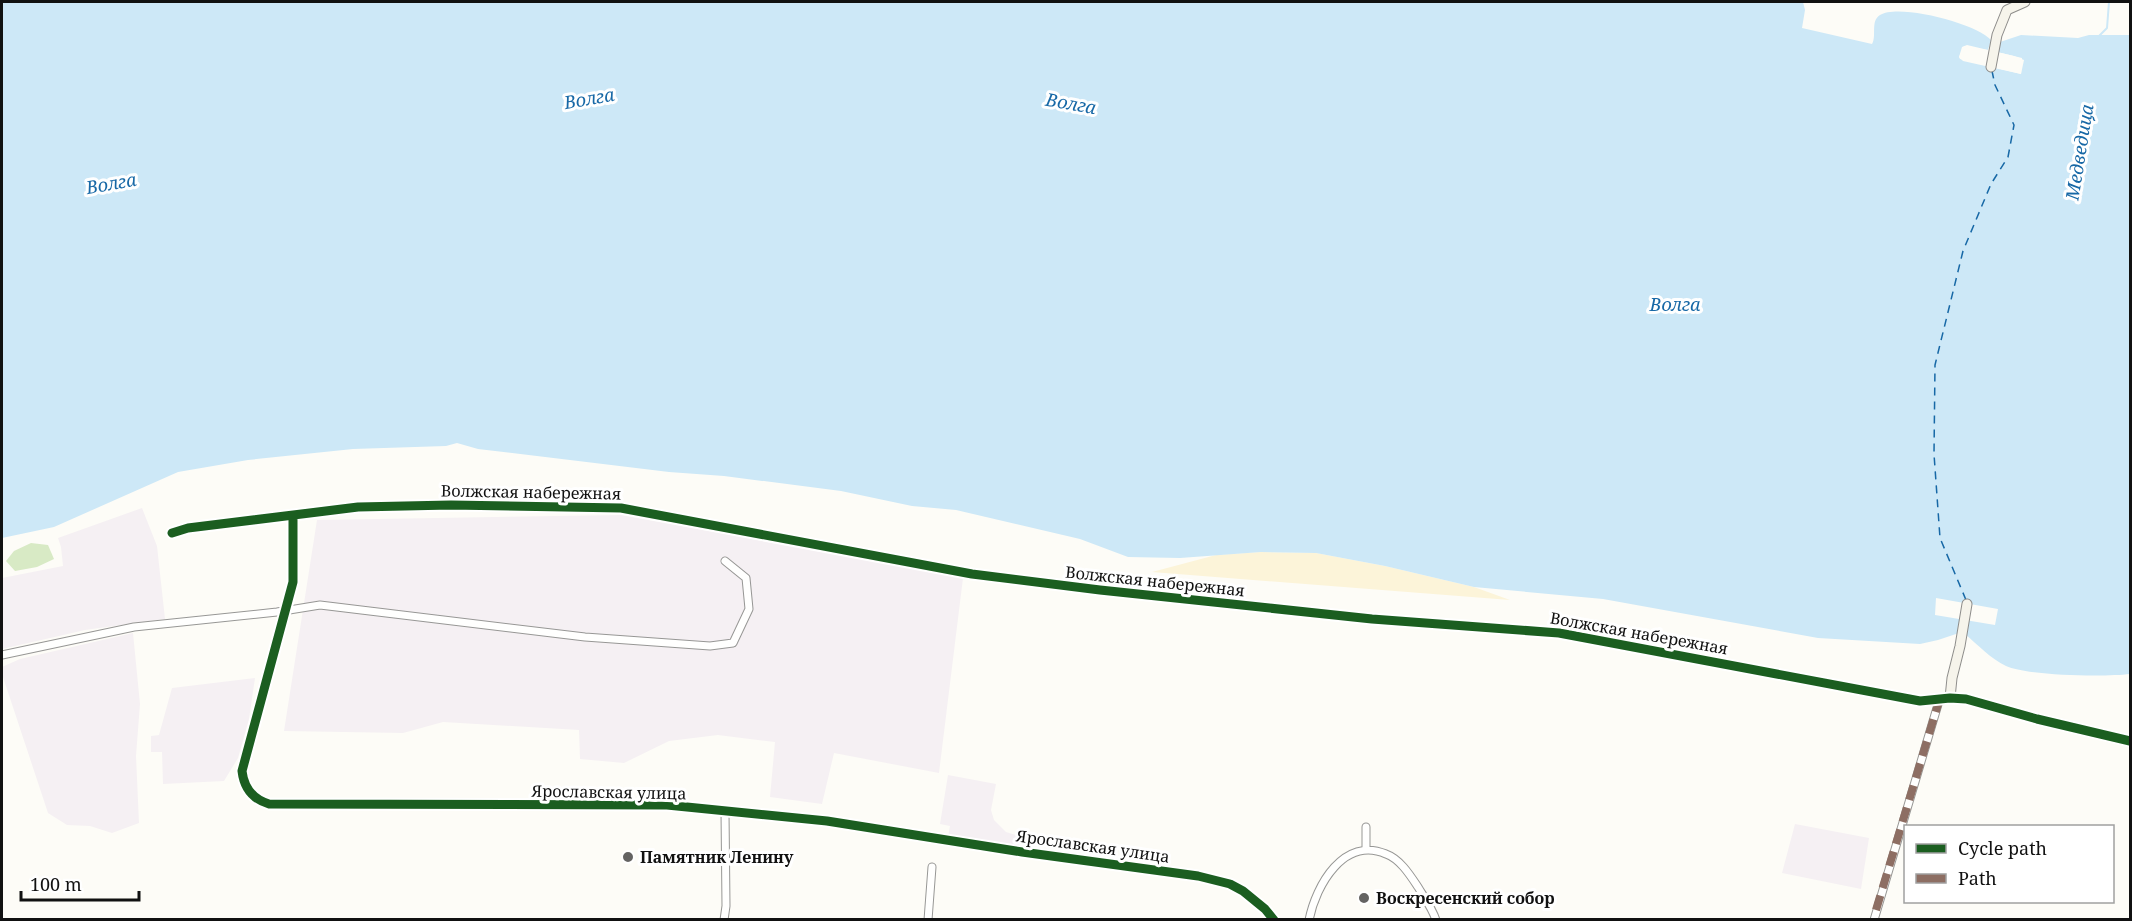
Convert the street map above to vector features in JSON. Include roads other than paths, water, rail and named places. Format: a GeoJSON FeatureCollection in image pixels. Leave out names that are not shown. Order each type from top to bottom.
{"type":"FeatureCollection","features":[{"type":"Feature","properties":{"kind":"street"},"geometry":{"type":"LineString","coordinates":[[1991,67],[1997,35],[2007,10],[2025,2]]}},
{"type":"Feature","properties":{"kind":"street","name":"Волжская набережная"},"geometry":{"type":"LineString","coordinates":[[172,533],[188,528],[358,507],[621,508],[972,574],[1112,592],[1372,619],[1559,633],[1920,701],[1966,699],[2130,741]]}},
{"type":"Feature","properties":{"kind":"street","name":"Ярославская улица"},"geometry":{"type":"LineString","coordinates":[[293,516],[293,582],[242,771],[246,789],[262,802],[269,804],[667,805],[826,821],[1022,852],[1191,874],[1230,884],[1243,891],[1265,909],[1274,920]]}},
{"type":"Feature","properties":{"kind":"street"},"geometry":{"type":"LineString","coordinates":[[2,655],[134,627],[320,605],[585,637],[710,646],[732,643],[749,609],[746,578],[724,561]]}},
{"type":"Feature","properties":{"kind":"street"},"geometry":{"type":"LineString","coordinates":[[1950,698],[1967,603]]}},
{"type":"Feature","properties":{"kind":"street"},"geometry":{"type":"LineString","coordinates":[[1874,920],[1939,701]]}},
{"type":"Feature","properties":{"kind":"street"},"geometry":{"type":"LineString","coordinates":[[724,920],[726,906],[725,812]]}},
{"type":"Feature","properties":{"kind":"street"},"geometry":{"type":"LineString","coordinates":[[1366,827],[1366,850]]}},
{"type":"Feature","properties":{"kind":"street"},"geometry":{"type":"LineString","coordinates":[[1309,920],[1319,889],[1334,867],[1354,853],[1366,850],[1388,854],[1399,863],[1417,887],[1436,920]]}},
{"type":"Feature","properties":{"kind":"street"},"geometry":{"type":"LineString","coordinates":[[928,920],[932,867]]}},
{"type":"Feature","properties":{"kind":"water","name":"Волга"},"geometry":{"type":"Polygon","coordinates":[[[2,2],[1803,2],[1805,10],[1802,28],[1872,44],[1875,21],[1880,15],[1890,12],[1920,13],[1955,22],[1991,40],[1988,50],[1964,46],[1959,57],[1963,61],[2021,74],[2022,58],[1997,52],[2000,42],[2021,35],[2078,38],[2089,35],[2130,35],[2130,674],[2067,675],[2017,669],[2000,663],[1965,634],[1959,633],[1920,644],[1818,638],[1603,599],[1474,587],[1385,566],[1316,553],[1261,552],[1180,558],[1128,557],[1080,539],[956,510],[912,506],[841,491],[478,449],[457,443],[446,446],[353,449],[248,460],[178,472],[54,527],[2,538],[2,2]]]}},
{"type":"Feature","properties":{"kind":"waterway","name":"Медведица"},"geometry":{"type":"LineString","coordinates":[[2098,37],[2107,28],[2109,2]]}},
{"type":"Feature","properties":{"kind":"place","name":"Памятник Ленину"},"geometry":{"type":"Point","coordinates":[628,857]}},
{"type":"Feature","properties":{"kind":"place","name":"Воскресенский собор"},"geometry":{"type":"Point","coordinates":[1364,898]}}]}
